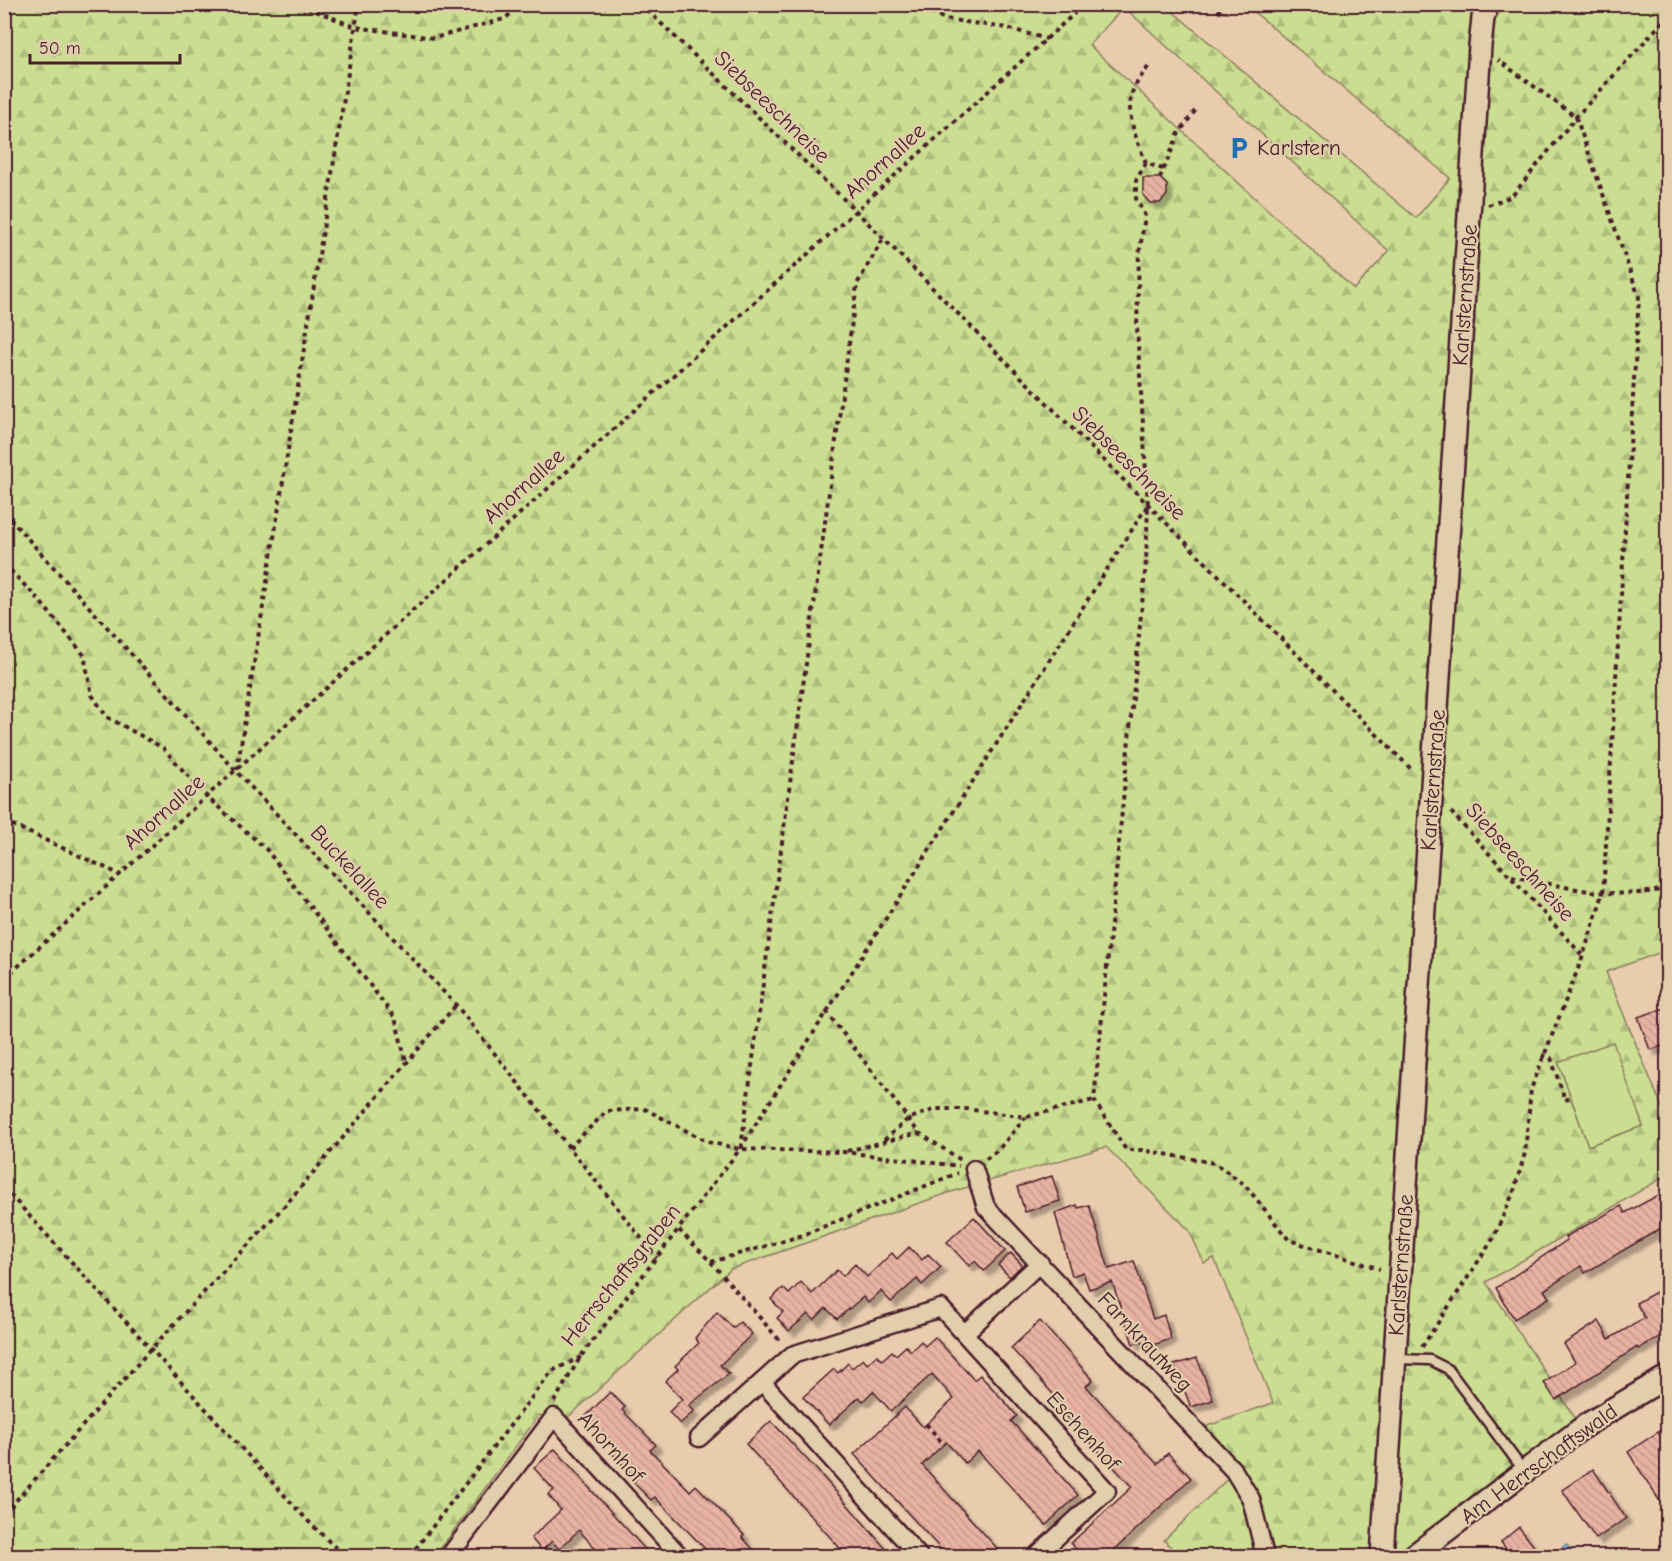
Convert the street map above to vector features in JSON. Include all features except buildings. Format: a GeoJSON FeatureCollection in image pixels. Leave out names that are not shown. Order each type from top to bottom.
{"type":"FeatureCollection","features":[{"type":"Feature","properties":{"kind":"street","name":"Karlsternstraße"},"geometry":{"type":"LineString","coordinates":[[1382,1557],[1404,1359],[1432,791],[1472,204],[1480,46],[1483,18],[1488,4]]}},
{"type":"Feature","properties":{"kind":"street","name":"Farnkrautweg"},"geometry":{"type":"LineString","coordinates":[[974,1168],[986,1207],[1234,1471],[1251,1499],[1265,1557]]}},
{"type":"Feature","properties":{"kind":"street"},"geometry":{"type":"LineString","coordinates":[[965,1333],[1040,1263]]}},
{"type":"Feature","properties":{"kind":"street","name":"Eschenhof"},"geometry":{"type":"LineString","coordinates":[[699,1438],[792,1355],[941,1308],[1107,1491],[1039,1555]]}},
{"type":"Feature","properties":{"kind":"street","name":"Am Herrschaftswald"},"geometry":{"type":"LineString","coordinates":[[1413,1557],[1586,1425],[1668,1376]]}},
{"type":"Feature","properties":{"kind":"street"},"geometry":{"type":"LineString","coordinates":[[762,1382],[920,1557]]}},
{"type":"Feature","properties":{"kind":"street","name":"Ahornhof"},"geometry":{"type":"LineString","coordinates":[[449,1557],[554,1417],[680,1557]]}},
{"type":"Feature","properties":{"kind":"lane"},"geometry":{"type":"LineString","coordinates":[[1404,1359],[1430,1360],[1453,1374],[1525,1471]]}},
{"type":"Feature","properties":{"kind":"path"},"geometry":{"type":"LineString","coordinates":[[299,4],[355,27],[434,38],[504,19],[524,4]]}},
{"type":"Feature","properties":{"kind":"path"},"geometry":{"type":"LineString","coordinates":[[236,771],[359,4]]}},
{"type":"Feature","properties":{"kind":"path","name":"Siebseeschneise"},"geometry":{"type":"LineString","coordinates":[[641,4],[856,211],[1432,791],[1582,956]]}},
{"type":"Feature","properties":{"kind":"path"},"geometry":{"type":"LineString","coordinates":[[905,4],[920,7],[945,19],[1007,28],[1047,39]]}},
{"type":"Feature","properties":{"kind":"path"},"geometry":{"type":"LineString","coordinates":[[1218,13],[1223,4]]}},
{"type":"Feature","properties":{"kind":"path"},"geometry":{"type":"LineString","coordinates":[[1472,204],[1487,206],[1512,196],[1576,117],[1668,16]]}},
{"type":"Feature","properties":{"kind":"path","name":"Ahornallee"},"geometry":{"type":"LineString","coordinates":[[4,979],[1068,20]]}},
{"type":"Feature","properties":{"kind":"path"},"geometry":{"type":"LineString","coordinates":[[1404,1359],[1493,1239],[1514,1191],[1525,1153],[1531,1089],[1603,894],[1638,297],[1576,117],[1480,46]]}},
{"type":"Feature","properties":{"kind":"path"},"geometry":{"type":"LineString","coordinates":[[1150,64],[1132,93],[1131,117],[1146,163],[1163,169]]}},
{"type":"Feature","properties":{"kind":"path"},"geometry":{"type":"LineString","coordinates":[[1160,178],[1179,133],[1197,108]]}},
{"type":"Feature","properties":{"kind":"path"},"geometry":{"type":"LineString","coordinates":[[1146,163],[1136,180],[1136,199],[1145,216],[1139,255],[1137,327],[1148,505],[1145,575],[1094,1100],[1126,1150],[1142,1150],[1215,1163],[1245,1185],[1289,1240],[1384,1270]]}},
{"type":"Feature","properties":{"kind":"path"},"geometry":{"type":"LineString","coordinates":[[740,1149],[857,284],[883,239]]}},
{"type":"Feature","properties":{"kind":"path","name":"Herrschaftsgraben"},"geometry":{"type":"LineString","coordinates":[[410,1557],[552,1371],[581,1356],[740,1149],[1148,505]]}},
{"type":"Feature","properties":{"kind":"path","name":"Buckelallee"},"geometry":{"type":"LineString","coordinates":[[4,512],[236,771],[456,1005],[657,1258]]}},
{"type":"Feature","properties":{"kind":"path"},"geometry":{"type":"LineString","coordinates":[[4,564],[39,600],[84,655],[92,695],[107,717],[163,748],[207,798],[266,849],[395,1018],[406,1062]]}},
{"type":"Feature","properties":{"kind":"path"},"geometry":{"type":"LineString","coordinates":[[4,821],[121,875]]}},
{"type":"Feature","properties":{"kind":"path"},"geometry":{"type":"LineString","coordinates":[[1511,876],[1603,894],[1650,893],[1668,888]]}},
{"type":"Feature","properties":{"kind":"path"},"geometry":{"type":"LineString","coordinates":[[4,1514],[151,1349],[288,1202],[456,1005]]}},
{"type":"Feature","properties":{"kind":"path"},"geometry":{"type":"LineString","coordinates":[[826,1011],[919,1133],[974,1168]]}},
{"type":"Feature","properties":{"kind":"path"},"geometry":{"type":"LineString","coordinates":[[1542,1055],[1551,1058],[1564,1100],[1570,1098]]}},
{"type":"Feature","properties":{"kind":"path"},"geometry":{"type":"LineString","coordinates":[[884,1140],[908,1119],[936,1109],[966,1108],[1026,1117],[1094,1100]]}},
{"type":"Feature","properties":{"kind":"path"},"geometry":{"type":"LineString","coordinates":[[569,1148],[607,1111],[645,1109],[708,1142],[740,1149],[844,1152],[974,1168]]}},
{"type":"Feature","properties":{"kind":"path"},"geometry":{"type":"LineString","coordinates":[[711,1262],[800,1236],[974,1168],[998,1150],[1026,1117]]}},
{"type":"Feature","properties":{"kind":"path"},"geometry":{"type":"LineString","coordinates":[[844,1152],[884,1140],[919,1133]]}},
{"type":"Feature","properties":{"kind":"path"},"geometry":{"type":"LineString","coordinates":[[4,1188],[307,1520],[344,1557]]}},
{"type":"Feature","properties":{"kind":"path"},"geometry":{"type":"LineString","coordinates":[[679,1230],[711,1262],[792,1355]]}},
{"type":"Feature","properties":{"kind":"path"},"geometry":{"type":"LineString","coordinates":[[554,1417],[554,1399],[581,1356]]}},
{"type":"Feature","properties":{"kind":"path"},"geometry":{"type":"LineString","coordinates":[[926,1424],[944,1445]]}},
{"type":"Feature","properties":{"kind":"green space"},"geometry":{"type":"Polygon","coordinates":[[[5,5],[1165,5],[1416,218],[1450,178],[1246,5],[1667,5],[1667,950],[1606,972],[1667,1119],[1667,1175],[1486,1282],[1575,1418],[1465,1505],[1411,1556],[1179,1556],[1164,1540],[1240,1467],[1204,1427],[1273,1403],[1214,1258],[1204,1263],[1189,1230],[1106,1147],[951,1192],[731,1269],[564,1421],[539,1415],[435,1556],[5,1556],[5,5]],[[1124,7],[1089,45],[1354,289],[1389,251],[1124,7]],[[1613,1042],[1558,1062],[1588,1146],[1643,1126],[1613,1042]]]}},
{"type":"Feature","properties":{"kind":"green space"},"geometry":{"type":"Polygon","coordinates":[[[1614,1041],[1643,1126],[1588,1146],[1558,1061],[1614,1041]]]}},
{"type":"Feature","properties":{"kind":"water"},"geometry":{"type":"Polygon","coordinates":[[[1566,1544],[1576,1556],[1559,1556],[1556,1553],[1566,1544]]]}},
{"type":"Feature","properties":{"kind":"place","name":"Karlstern"},"geometry":{"type":"Point","coordinates":[1239,148]}}]}
